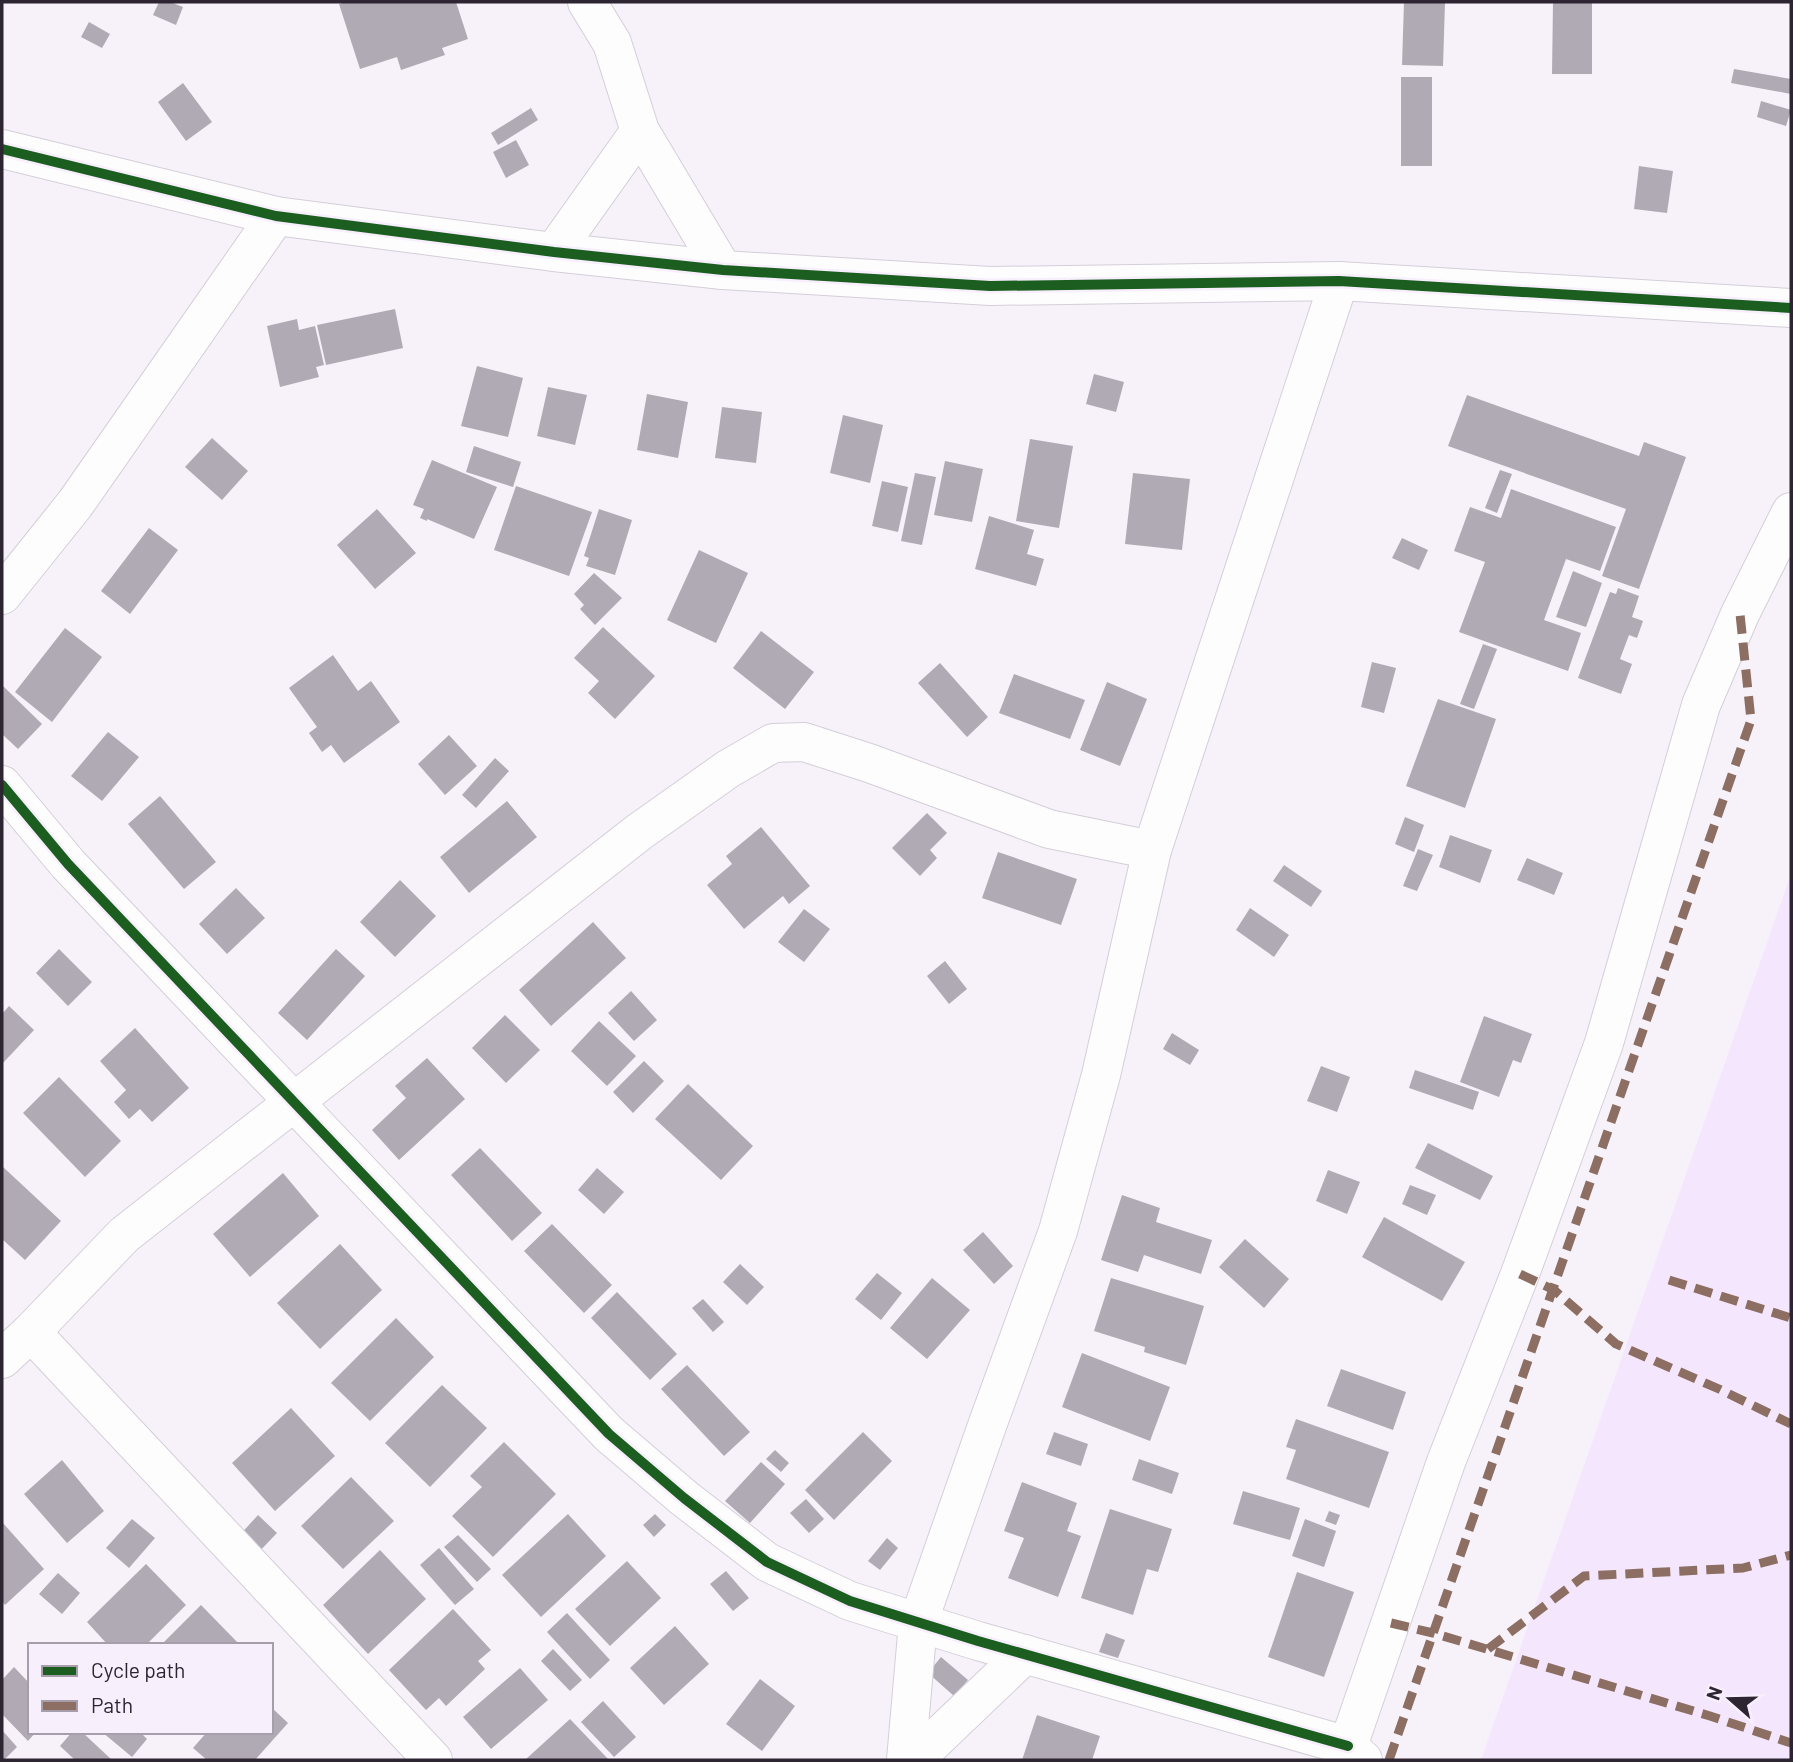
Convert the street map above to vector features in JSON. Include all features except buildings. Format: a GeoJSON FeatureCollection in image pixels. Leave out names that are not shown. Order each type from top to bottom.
{"type":"FeatureCollection","features":[{"type":"Feature","properties":{"kind":"street"},"geometry":{"type":"LineString","coordinates":[[587,2],[612,43],[640,131],[723,270]]}},
{"type":"Feature","properties":{"kind":"street"},"geometry":{"type":"LineString","coordinates":[[554,252],[640,131]]}},
{"type":"Feature","properties":{"kind":"street"},"geometry":{"type":"LineString","coordinates":[[2,149],[276,215],[554,252],[723,270],[990,286],[1339,281],[1791,308]]}},
{"type":"Feature","properties":{"kind":"street"},"geometry":{"type":"LineString","coordinates":[[2,595],[75,504],[276,215]]}},
{"type":"Feature","properties":{"kind":"street"},"geometry":{"type":"LineString","coordinates":[[906,1760],[918,1623],[1058,1231],[1101,1075],[1152,850],[1339,281]]}},
{"type":"Feature","properties":{"kind":"street"},"geometry":{"type":"LineString","coordinates":[[2,785],[68,864],[609,1434],[684,1498],[768,1562],[850,1601],[1355,1753],[1446,1462],[1520,1274],[1604,1043],[1701,705],[1740,614],[1791,512]]}},
{"type":"Feature","properties":{"kind":"street"},"geometry":{"type":"LineString","coordinates":[[2,1359],[124,1235],[639,832],[728,769],[773,743],[804,741],[1049,829],[1152,850]]}},
{"type":"Feature","properties":{"kind":"street"},"geometry":{"type":"LineString","coordinates":[[31,1332],[433,1760]]}},
{"type":"Feature","properties":{"kind":"street"},"geometry":{"type":"LineString","coordinates":[[914,1760],[1025,1654]]}},
{"type":"Feature","properties":{"kind":"shaded area"},"geometry":{"type":"Polygon","coordinates":[[[1791,874],[1791,1760],[1481,1760],[1791,874]]]}},
{"type":"Feature","properties":{"kind":"marked path"},"geometry":{"type":"LineString","coordinates":[[1389,1760],[1751,720],[1740,614]]}},
{"type":"Feature","properties":{"kind":"marked path"},"geometry":{"type":"LineString","coordinates":[[1520,1274],[1554,1290],[1616,1344],[1791,1424]]}},
{"type":"Feature","properties":{"kind":"marked path"},"geometry":{"type":"LineString","coordinates":[[1669,1280],[1791,1318]]}},
{"type":"Feature","properties":{"kind":"marked path"},"geometry":{"type":"LineString","coordinates":[[1488,1649],[1584,1576],[1743,1568],[1791,1555]]}},
{"type":"Feature","properties":{"kind":"marked path"},"geometry":{"type":"LineString","coordinates":[[1391,1623],[1433,1633],[1710,1716],[1791,1743]]}},
{"type":"Feature","properties":{"kind":"cycle path"},"geometry":{"type":"LineString","coordinates":[[2,149],[276,216],[554,252],[723,270],[990,286],[1339,281],[1791,308]]}},
{"type":"Feature","properties":{"kind":"cycle path"},"geometry":{"type":"LineString","coordinates":[[2,785],[68,864],[609,1434],[684,1498],[767,1562],[850,1601],[978,1641],[1348,1746]]}}]}
